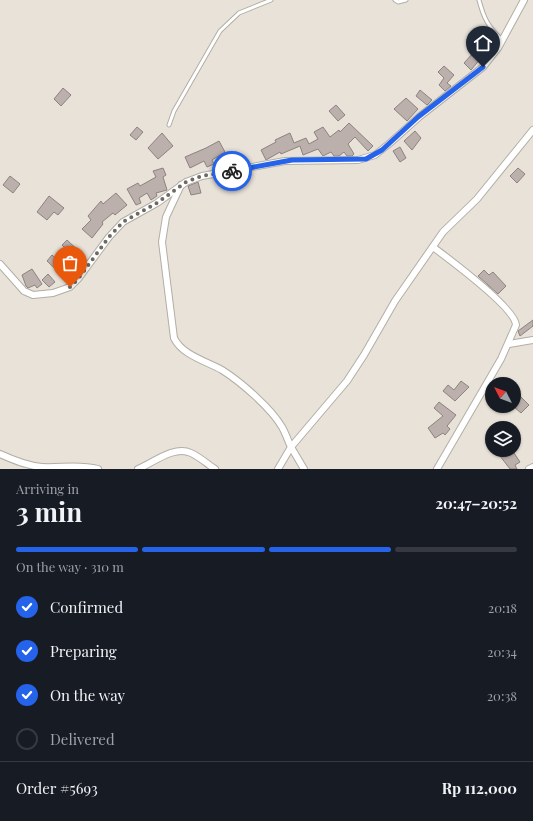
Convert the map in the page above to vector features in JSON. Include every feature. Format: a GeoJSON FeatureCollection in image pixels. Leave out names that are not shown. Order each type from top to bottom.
{"type":"FeatureCollection","features":[{"type":"Feature","properties":{"kind":"street"},"geometry":{"type":"LineString","coordinates":[[0,264],[19,287],[29,294],[40,295],[63,290],[78,279],[109,237],[123,222],[157,203],[182,184],[202,176],[285,161],[366,159],[382,150],[418,117],[475,74],[490,58],[502,40],[524,0]]}},
{"type":"Feature","properties":{"kind":"street"},"geometry":{"type":"LineString","coordinates":[[278,469],[291,448],[347,381],[364,355],[395,301],[453,220],[477,199],[533,130]]}},
{"type":"Feature","properties":{"kind":"street"},"geometry":{"type":"LineString","coordinates":[[182,184],[166,218],[162,235],[174,338],[176,343],[186,351],[222,370],[262,403],[283,428],[291,448],[304,469]]}},
{"type":"Feature","properties":{"kind":"street"},"geometry":{"type":"LineString","coordinates":[[433,247],[500,302],[513,317],[516,325],[509,344],[480,397],[437,469]]}},
{"type":"Feature","properties":{"kind":"street"},"geometry":{"type":"LineString","coordinates":[[509,344],[533,340]]}},
{"type":"Feature","properties":{"kind":"street"},"geometry":{"type":"LineString","coordinates":[[138,469],[168,454],[183,451],[198,457],[215,469]]}},
{"type":"Feature","properties":{"kind":"street"},"geometry":{"type":"LineString","coordinates":[[0,454],[27,465],[42,467],[71,465],[98,469]]}},
{"type":"Feature","properties":{"kind":"street"},"geometry":{"type":"LineString","coordinates":[[529,469],[533,467]]}},
{"type":"Feature","properties":{"kind":"lane"},"geometry":{"type":"LineString","coordinates":[[169,125],[174,111],[220,31],[239,13],[271,0]]}},
{"type":"Feature","properties":{"kind":"lane"},"geometry":{"type":"LineString","coordinates":[[395,0],[398,2],[406,0]]}},
{"type":"Feature","properties":{"kind":"lane"},"geometry":{"type":"LineString","coordinates":[[479,0],[483,17],[502,40]]}},
{"type":"Feature","properties":{"kind":"building"},"geometry":{"type":"Polygon","coordinates":[[[474,52],[481,58],[471,70],[464,63],[474,52]]]}},
{"type":"Feature","properties":{"kind":"building"},"geometry":{"type":"Polygon","coordinates":[[[444,66],[454,75],[447,83],[451,86],[445,91],[439,85],[444,78],[438,72],[444,66]]]}},
{"type":"Feature","properties":{"kind":"building"},"geometry":{"type":"Polygon","coordinates":[[[63,88],[71,95],[61,106],[54,99],[63,88]]]}},
{"type":"Feature","properties":{"kind":"building"},"geometry":{"type":"Polygon","coordinates":[[[420,90],[432,100],[427,105],[416,96],[420,90]]]}},
{"type":"Feature","properties":{"kind":"building"},"geometry":{"type":"Polygon","coordinates":[[[406,98],[418,109],[407,121],[394,109],[406,98]]]}},
{"type":"Feature","properties":{"kind":"building"},"geometry":{"type":"Polygon","coordinates":[[[336,105],[345,115],[338,121],[329,111],[336,105]]]}},
{"type":"Feature","properties":{"kind":"building"},"geometry":{"type":"Polygon","coordinates":[[[349,123],[373,146],[368,151],[355,137],[348,144],[354,154],[352,156],[347,156],[344,152],[339,156],[334,156],[331,152],[323,156],[318,149],[303,155],[300,146],[281,154],[280,152],[266,160],[261,150],[276,142],[275,140],[290,133],[294,143],[306,138],[309,144],[318,139],[314,132],[323,127],[330,137],[339,130],[340,132],[349,123]]]}},
{"type":"Feature","properties":{"kind":"building"},"geometry":{"type":"Polygon","coordinates":[[[137,127],[143,132],[136,140],[130,135],[137,127]]]}},
{"type":"Feature","properties":{"kind":"building"},"geometry":{"type":"Polygon","coordinates":[[[415,131],[421,138],[412,150],[404,141],[415,131]]]}},
{"type":"Feature","properties":{"kind":"building"},"geometry":{"type":"Polygon","coordinates":[[[162,133],[173,146],[158,159],[148,148],[162,133]]]}},
{"type":"Feature","properties":{"kind":"building"},"geometry":{"type":"Polygon","coordinates":[[[219,141],[225,152],[212,160],[214,164],[207,167],[204,161],[190,168],[185,157],[219,141]]]}},
{"type":"Feature","properties":{"kind":"building"},"geometry":{"type":"Polygon","coordinates":[[[400,147],[406,158],[400,162],[393,151],[400,147]]]}},
{"type":"Feature","properties":{"kind":"building"},"geometry":{"type":"Polygon","coordinates":[[[163,168],[166,175],[163,177],[167,190],[156,193],[157,196],[151,200],[147,193],[139,198],[141,203],[136,205],[127,189],[138,183],[140,186],[156,177],[153,171],[163,168]]]}},
{"type":"Feature","properties":{"kind":"building"},"geometry":{"type":"Polygon","coordinates":[[[518,168],[525,174],[517,183],[510,176],[518,168]]]}},
{"type":"Feature","properties":{"kind":"building"},"geometry":{"type":"Polygon","coordinates":[[[10,176],[20,184],[13,193],[3,185],[10,176]]]}},
{"type":"Feature","properties":{"kind":"building"},"geometry":{"type":"Polygon","coordinates":[[[198,182],[201,193],[191,195],[188,186],[198,182]]]}},
{"type":"Feature","properties":{"kind":"building"},"geometry":{"type":"Polygon","coordinates":[[[116,193],[127,205],[115,215],[113,213],[102,222],[103,224],[92,238],[82,229],[91,220],[88,216],[101,201],[103,204],[116,193]]]}},
{"type":"Feature","properties":{"kind":"building"},"geometry":{"type":"Polygon","coordinates":[[[49,196],[64,208],[58,215],[54,212],[47,220],[37,212],[49,196]]]}},
{"type":"Feature","properties":{"kind":"building"},"geometry":{"type":"Polygon","coordinates":[[[67,240],[83,255],[78,260],[62,245],[67,240]]]}},
{"type":"Feature","properties":{"kind":"building"},"geometry":{"type":"Polygon","coordinates":[[[52,255],[71,271],[65,278],[47,261],[52,255]]]}},
{"type":"Feature","properties":{"kind":"building"},"geometry":{"type":"Polygon","coordinates":[[[32,269],[42,284],[37,288],[35,285],[28,288],[22,275],[32,269]]]}},
{"type":"Feature","properties":{"kind":"building"},"geometry":{"type":"Polygon","coordinates":[[[484,270],[489,275],[493,272],[506,286],[498,294],[478,276],[484,270]]]}},
{"type":"Feature","properties":{"kind":"building"},"geometry":{"type":"Polygon","coordinates":[[[48,274],[55,282],[49,287],[42,280],[48,274]]]}},
{"type":"Feature","properties":{"kind":"building"},"geometry":{"type":"Polygon","coordinates":[[[533,320],[533,326],[520,336],[518,331],[533,320]]]}},
{"type":"Feature","properties":{"kind":"building"},"geometry":{"type":"Polygon","coordinates":[[[461,381],[469,387],[455,401],[443,391],[448,385],[454,390],[461,381]]]}},
{"type":"Feature","properties":{"kind":"building"},"geometry":{"type":"Polygon","coordinates":[[[521,397],[529,405],[521,413],[521,397]]]}},
{"type":"Feature","properties":{"kind":"building"},"geometry":{"type":"Polygon","coordinates":[[[439,402],[456,415],[447,426],[450,429],[445,435],[443,433],[435,438],[428,428],[443,416],[434,408],[439,402]]]}},
{"type":"Feature","properties":{"kind":"building"},"geometry":{"type":"Polygon","coordinates":[[[501,457],[517,457],[520,462],[515,465],[517,469],[510,469],[501,457]]]}},
{"type":"Feature","properties":{"kind":"way so far"},"geometry":{"type":"LineString","coordinates":[[70,287],[86,269],[116,228],[123,222],[157,203],[186,182],[202,176],[232,171]]}},
{"type":"Feature","properties":{"kind":"route"},"geometry":{"type":"LineString","coordinates":[[232,171],[292,160],[366,159],[382,150],[418,117],[483,67]]}}]}
